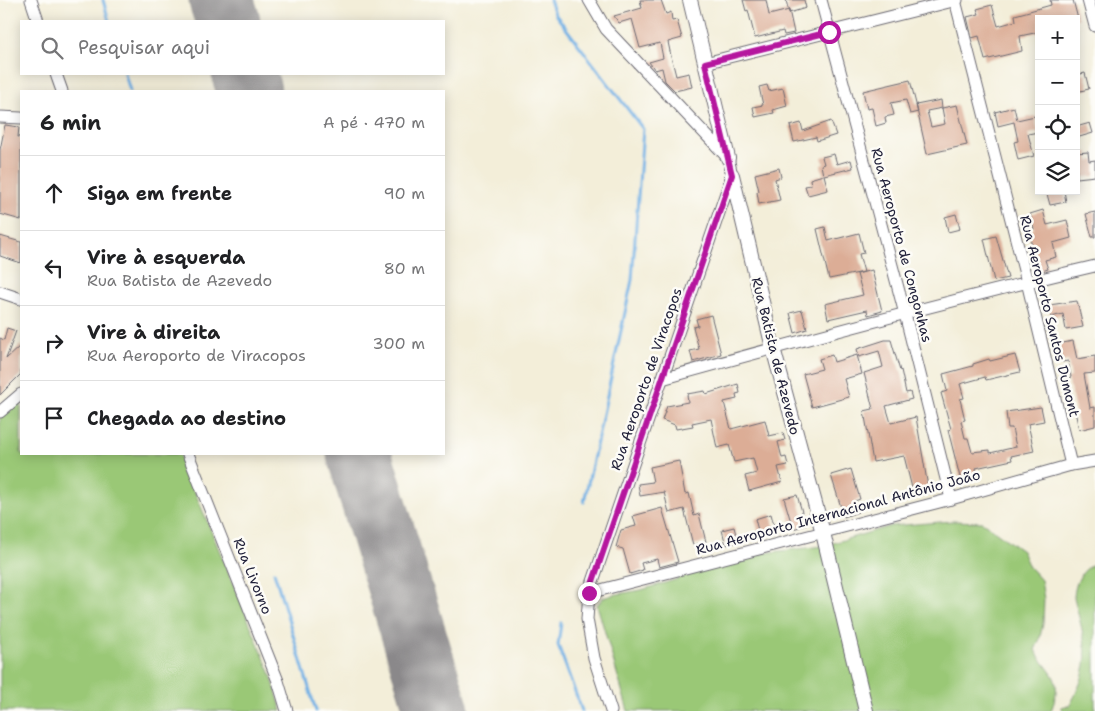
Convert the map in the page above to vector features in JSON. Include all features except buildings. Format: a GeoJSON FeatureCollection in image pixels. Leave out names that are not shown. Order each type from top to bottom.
{"type":"FeatureCollection","features":[{"type":"Feature","properties":{"kind":"street"},"geometry":{"type":"LineString","coordinates":[[31,0],[38,20]]}},
{"type":"Feature","properties":{"kind":"street"},"geometry":{"type":"LineString","coordinates":[[589,0],[606,29],[728,158]]}},
{"type":"Feature","properties":{"kind":"street","name":"Rua Batista de Azevedo"},"geometry":{"type":"LineString","coordinates":[[690,0],[773,348],[823,533],[866,711]]}},
{"type":"Feature","properties":{"kind":"street","name":"Rua Aeroporto de Congonhas"},"geometry":{"type":"LineString","coordinates":[[821,0],[905,314],[951,499]]}},
{"type":"Feature","properties":{"kind":"street"},"geometry":{"type":"LineString","coordinates":[[705,63],[956,0]]}},
{"type":"Feature","properties":{"kind":"street","name":"Rua Aeroporto Santos Dumont"},"geometry":{"type":"LineString","coordinates":[[956,0],[1071,465]]}},
{"type":"Feature","properties":{"kind":"street"},"geometry":{"type":"LineString","coordinates":[[1088,0],[1095,26]]}},
{"type":"Feature","properties":{"kind":"street"},"geometry":{"type":"LineString","coordinates":[[56,75],[62,90]]}},
{"type":"Feature","properties":{"kind":"street"},"geometry":{"type":"LineString","coordinates":[[0,117],[20,118]]}},
{"type":"Feature","properties":{"kind":"street","name":"Rua Aeroporto de Viracopos"},"geometry":{"type":"LineString","coordinates":[[611,711],[594,658],[586,619],[589,593],[732,175]]}},
{"type":"Feature","properties":{"kind":"street"},"geometry":{"type":"LineString","coordinates":[[662,379],[773,348],[1095,266]]}},
{"type":"Feature","properties":{"kind":"street"},"geometry":{"type":"LineString","coordinates":[[0,292],[20,299]]}},
{"type":"Feature","properties":{"kind":"street"},"geometry":{"type":"LineString","coordinates":[[0,412],[20,395]]}},
{"type":"Feature","properties":{"kind":"street","name":"Rua Livorno"},"geometry":{"type":"LineString","coordinates":[[188,455],[278,682],[287,711]]}},
{"type":"Feature","properties":{"kind":"street","name":"Rua Aeroporto Internacional Antônio João"},"geometry":{"type":"LineString","coordinates":[[589,593],[823,533],[1071,465],[1095,461]]}},
{"type":"Feature","properties":{"kind":"green space"},"geometry":{"type":"Polygon","coordinates":[[[20,395],[20,455],[179,455],[270,672],[282,711],[0,711],[0,412],[20,395]]]}},
{"type":"Feature","properties":{"kind":"green space"},"geometry":{"type":"Polygon","coordinates":[[[953,521],[982,522],[988,526],[1022,551],[1029,567],[1041,580],[1044,599],[1043,624],[1035,650],[1051,672],[1056,683],[1055,699],[1051,711],[628,711],[597,605],[603,598],[641,590],[678,579],[702,569],[763,553],[823,546],[891,526],[953,521]]]}},
{"type":"Feature","properties":{"kind":"green space"},"geometry":{"type":"Polygon","coordinates":[[[1095,563],[1095,711],[1064,711],[1061,707],[1070,705],[1083,675],[1085,663],[1084,640],[1074,597],[1076,586],[1086,569],[1095,563]]]}},
{"type":"Feature","properties":{"kind":"waterway"},"geometry":{"type":"LineString","coordinates":[[103,0],[109,20]]}},
{"type":"Feature","properties":{"kind":"waterway"},"geometry":{"type":"LineString","coordinates":[[550,0],[555,14],[643,129],[632,280],[584,502]]}},
{"type":"Feature","properties":{"kind":"waterway"},"geometry":{"type":"LineString","coordinates":[[125,75],[130,90]]}},
{"type":"Feature","properties":{"kind":"waterway"},"geometry":{"type":"LineString","coordinates":[[274,572],[316,711]]}},
{"type":"Feature","properties":{"kind":"waterway"},"geometry":{"type":"LineString","coordinates":[[561,623],[558,645],[582,711]]}},
{"type":"Feature","properties":{"kind":"taxiway"},"geometry":{"type":"LineString","coordinates":[[432,694],[446,711]]}},
{"type":"Feature","properties":{"kind":"runway"},"geometry":{"type":"LineString","coordinates":[[221,0],[228,20]]}},
{"type":"Feature","properties":{"kind":"runway"},"geometry":{"type":"LineString","coordinates":[[244,75],[249,90]]}},
{"type":"Feature","properties":{"kind":"runway"},"geometry":{"type":"LineString","coordinates":[[359,455],[437,711]]}},
{"type":"Feature","properties":{"kind":"route"},"geometry":{"type":"LineString","coordinates":[[589,593],[732,175],[705,63],[829,32]]}}]}
